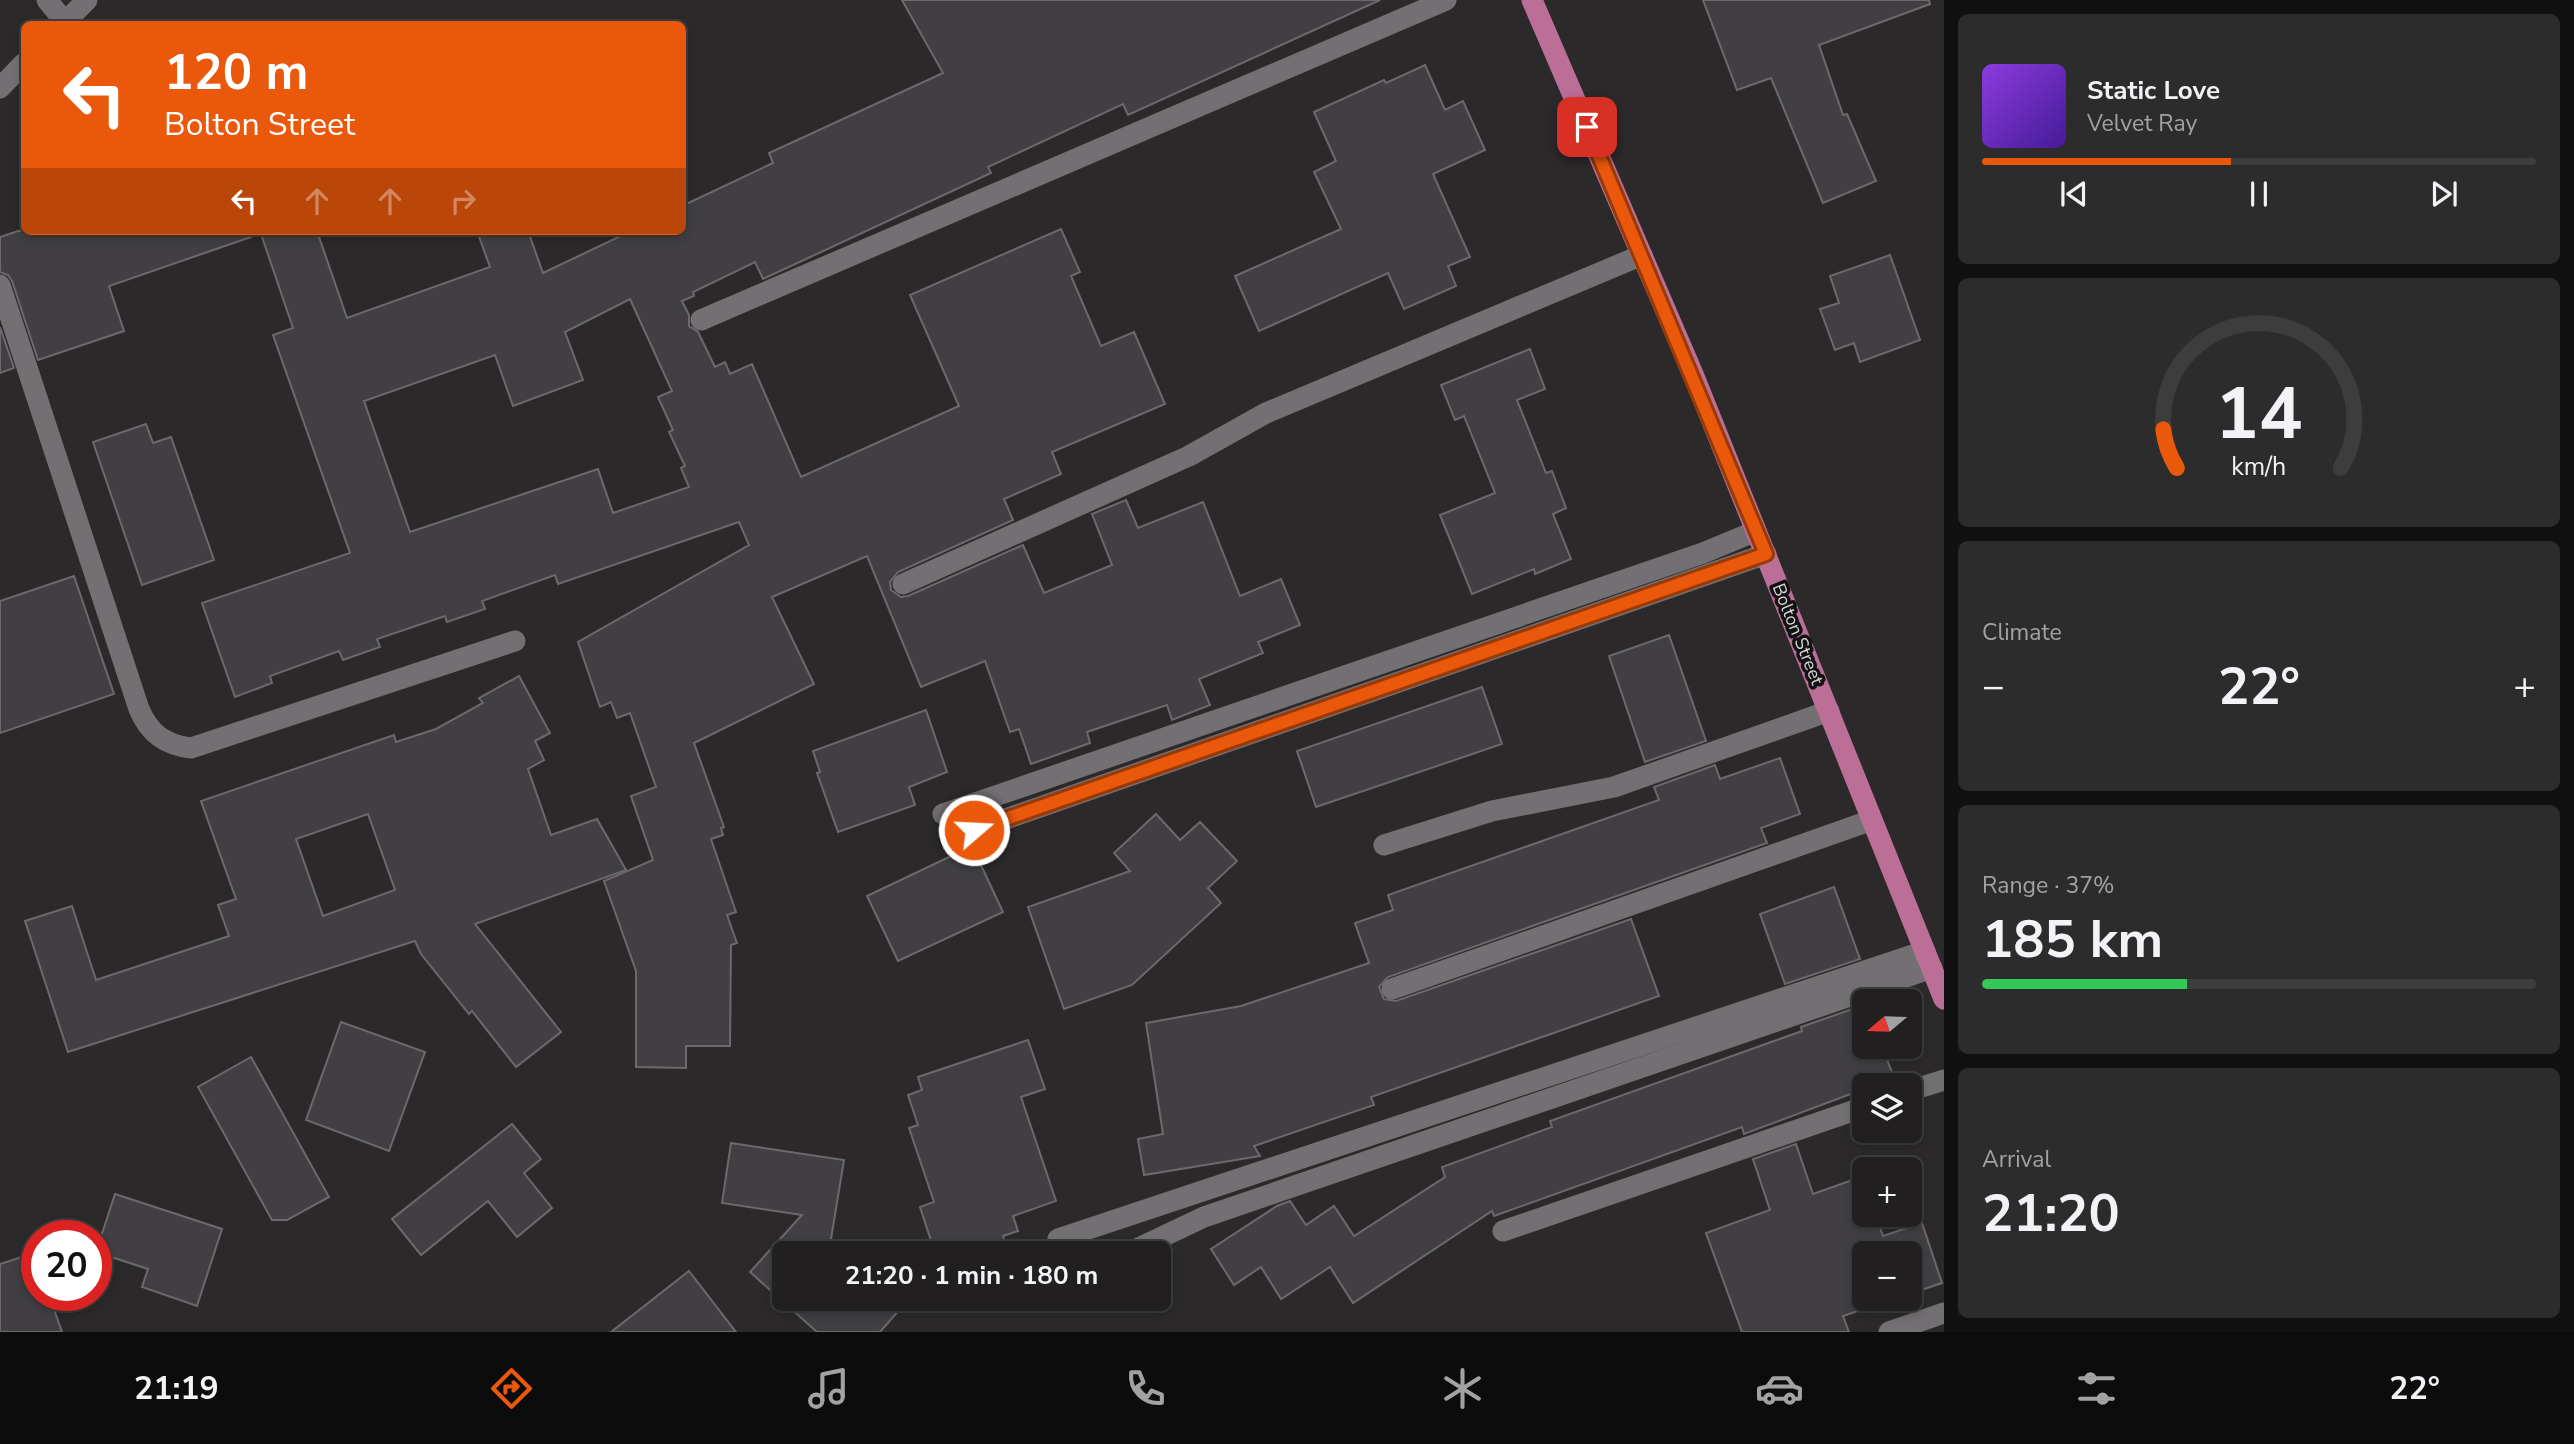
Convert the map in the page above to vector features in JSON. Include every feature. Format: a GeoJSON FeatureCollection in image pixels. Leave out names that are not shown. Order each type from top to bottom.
{"type":"FeatureCollection","features":[{"type":"Feature","properties":{"kind":"main road","name":"Bolton Street"},"geometry":{"type":"LineString","coordinates":[[1532,0],[1642,255],[1766,554],[1944,999]]}},
{"type":"Feature","properties":{"kind":"street"},"geometry":{"type":"LineString","coordinates":[[47,0],[63,21]]}},
{"type":"Feature","properties":{"kind":"street"},"geometry":{"type":"LineString","coordinates":[[66,21],[87,0]]}},
{"type":"Feature","properties":{"kind":"street"},"geometry":{"type":"LineString","coordinates":[[701,320],[1446,0]]}},
{"type":"Feature","properties":{"kind":"street"},"geometry":{"type":"LineString","coordinates":[[0,88],[21,66]]}},
{"type":"Feature","properties":{"kind":"street"},"geometry":{"type":"LineString","coordinates":[[903,584],[1189,456],[1266,412],[1642,255]]}},
{"type":"Feature","properties":{"kind":"street"},"geometry":{"type":"LineString","coordinates":[[0,285],[139,709],[152,732],[162,740],[191,748],[515,641]]}},
{"type":"Feature","properties":{"kind":"street"},"geometry":{"type":"LineString","coordinates":[[943,814],[1703,552],[1756,531]]}},
{"type":"Feature","properties":{"kind":"street"},"geometry":{"type":"LineString","coordinates":[[974,830],[1766,554]]}},
{"type":"Feature","properties":{"kind":"street"},"geometry":{"type":"LineString","coordinates":[[1384,845],[1492,811],[1614,787],[1829,711]]}},
{"type":"Feature","properties":{"kind":"street"},"geometry":{"type":"LineString","coordinates":[[1392,989],[1872,820]]}},
{"type":"Feature","properties":{"kind":"street"},"geometry":{"type":"LineString","coordinates":[[1058,1239],[1928,959]]}},
{"type":"Feature","properties":{"kind":"street"},"geometry":{"type":"LineString","coordinates":[[1153,1241],[1204,1217],[1928,959]]}},
{"type":"Feature","properties":{"kind":"street"},"geometry":{"type":"LineString","coordinates":[[1922,1087],[1944,1080]]}},
{"type":"Feature","properties":{"kind":"street"},"geometry":{"type":"LineString","coordinates":[[1503,1231],[1852,1111]]}},
{"type":"Feature","properties":{"kind":"street"},"geometry":{"type":"LineString","coordinates":[[1889,1332],[1944,1313]]}},
{"type":"Feature","properties":{"kind":"building"},"geometry":{"type":"Polygon","coordinates":[[[902,0],[1380,0],[1128,115],[1123,104],[988,167],[991,173],[763,279],[755,262],[693,292],[694,296],[682,301],[689,315],[689,326],[698,332],[715,367],[725,362],[730,374],[752,364],[801,477],[959,406],[910,295],[1061,229],[1080,272],[1071,276],[1101,346],[1134,332],[1165,404],[1052,452],[1061,474],[1004,499],[1013,520],[898,572],[890,582],[891,590],[901,597],[908,596],[1023,545],[1044,593],[1112,565],[1092,514],[1126,500],[1138,528],[1203,502],[1240,596],[1281,579],[1300,625],[1258,642],[1263,653],[1199,679],[1210,705],[1172,720],[1167,705],[1087,732],[1090,743],[1031,764],[1019,729],[1010,732],[985,661],[921,687],[867,556],[772,597],[814,684],[694,743],[724,827],[721,828],[723,835],[711,839],[736,912],[727,915],[737,943],[731,945],[730,1046],[686,1046],[686,1068],[636,1067],[636,971],[604,881],[653,860],[631,796],[656,787],[630,713],[617,718],[611,702],[600,707],[578,642],[749,545],[739,522],[558,584],[555,575],[482,601],[485,609],[447,622],[445,616],[377,639],[380,647],[343,660],[339,651],[270,676],[272,683],[235,697],[202,603],[350,553],[273,335],[293,328],[261,235],[318,235],[347,318],[490,267],[478,235],[529,235],[543,273],[623,235],[686,235],[686,204],[773,163],[769,153],[943,73],[902,0]],[[630,299],[565,332],[583,380],[513,406],[495,355],[364,401],[410,532],[598,469],[613,513],[689,487],[681,468],[685,466],[669,432],[673,430],[658,397],[672,391],[630,299]]]}},
{"type":"Feature","properties":{"kind":"building"},"geometry":{"type":"Polygon","coordinates":[[[1703,0],[1929,0],[1930,4],[1819,45],[1843,115],[1847,114],[1876,181],[1823,203],[1771,78],[1737,90],[1703,0]]]}},
{"type":"Feature","properties":{"kind":"building"},"geometry":{"type":"Polygon","coordinates":[[[1425,65],[1445,110],[1463,101],[1485,150],[1433,174],[1470,257],[1448,266],[1456,286],[1404,309],[1388,273],[1259,331],[1235,276],[1341,229],[1314,172],[1336,161],[1314,112],[1384,80],[1386,83],[1425,65]]]}},
{"type":"Feature","properties":{"kind":"building"},"geometry":{"type":"Polygon","coordinates":[[[21,231],[21,235],[251,237],[109,286],[124,331],[38,360],[12,281],[8,275],[0,272],[0,237],[21,231]]]}},
{"type":"Feature","properties":{"kind":"building"},"geometry":{"type":"Polygon","coordinates":[[[1890,255],[1920,340],[1860,362],[1854,343],[1835,350],[1820,309],[1839,303],[1830,276],[1890,255]]]}},
{"type":"Feature","properties":{"kind":"building"},"geometry":{"type":"Polygon","coordinates":[[[0,327],[14,368],[0,373],[0,327]]]}},
{"type":"Feature","properties":{"kind":"building"},"geometry":{"type":"Polygon","coordinates":[[[1530,349],[1545,389],[1517,400],[1546,473],[1552,471],[1566,508],[1553,514],[1571,559],[1535,574],[1534,569],[1472,594],[1440,515],[1495,493],[1464,416],[1455,420],[1441,385],[1530,349]]]}},
{"type":"Feature","properties":{"kind":"building"},"geometry":{"type":"Polygon","coordinates":[[[146,424],[153,443],[171,437],[214,560],[142,585],[93,442],[146,424]]]}},
{"type":"Feature","properties":{"kind":"building"},"geometry":{"type":"Polygon","coordinates":[[[74,576],[114,694],[0,733],[0,601],[74,576]]]}},
{"type":"Feature","properties":{"kind":"building"},"geometry":{"type":"Polygon","coordinates":[[[1669,635],[1706,741],[1645,762],[1609,656],[1669,635]]]}},
{"type":"Feature","properties":{"kind":"building"},"geometry":{"type":"Polygon","coordinates":[[[519,676],[550,733],[535,741],[544,760],[528,769],[551,835],[597,819],[626,870],[475,924],[561,1032],[516,1067],[472,1011],[469,1014],[421,954],[415,941],[68,1052],[25,921],[72,906],[96,980],[229,936],[218,905],[236,899],[201,801],[394,735],[396,742],[436,729],[483,703],[479,698],[519,676]],[[368,814],[296,839],[323,916],[395,890],[368,814]]]}},
{"type":"Feature","properties":{"kind":"building"},"geometry":{"type":"Polygon","coordinates":[[[1482,687],[1502,744],[1316,807],[1297,751],[1482,687]]]}},
{"type":"Feature","properties":{"kind":"building"},"geometry":{"type":"Polygon","coordinates":[[[926,710],[947,772],[909,787],[915,805],[838,832],[817,773],[820,772],[813,751],[926,710]]]}},
{"type":"Feature","properties":{"kind":"building"},"geometry":{"type":"Polygon","coordinates":[[[1780,758],[1800,814],[1761,828],[1767,843],[1388,977],[1379,987],[1384,999],[1396,1001],[1631,919],[1659,996],[1371,1097],[1374,1105],[1254,1146],[1260,1156],[1144,1175],[1138,1139],[1163,1134],[1146,1023],[1241,1006],[1369,963],[1355,923],[1393,910],[1388,895],[1659,800],[1654,787],[1715,765],[1720,779],[1780,758]]]}},
{"type":"Feature","properties":{"kind":"building"},"geometry":{"type":"Polygon","coordinates":[[[1156,814],[1180,840],[1200,822],[1237,861],[1208,888],[1221,903],[1132,985],[1064,1009],[1028,907],[1130,871],[1114,853],[1156,814]]]}},
{"type":"Feature","properties":{"kind":"building"},"geometry":{"type":"Polygon","coordinates":[[[972,846],[1003,912],[898,961],[867,896],[972,846]]]}},
{"type":"Feature","properties":{"kind":"building"},"geometry":{"type":"Polygon","coordinates":[[[1834,887],[1860,959],[1785,984],[1760,914],[1834,887]]]}},
{"type":"Feature","properties":{"kind":"building"},"geometry":{"type":"Polygon","coordinates":[[[1852,1009],[1852,1059],[1887,1059],[1892,1073],[1852,1073],[1852,1094],[1744,1134],[1742,1127],[1494,1216],[1492,1211],[1353,1303],[1330,1267],[1281,1299],[1261,1267],[1234,1285],[1211,1249],[1277,1206],[1290,1201],[1306,1225],[1334,1206],[1354,1236],[1445,1177],[1442,1167],[1552,1127],[1550,1121],[1802,1031],[1801,1027],[1852,1009]]]}},
{"type":"Feature","properties":{"kind":"building"},"geometry":{"type":"Polygon","coordinates":[[[341,1022],[425,1052],[389,1151],[306,1120],[341,1022]]]}},
{"type":"Feature","properties":{"kind":"building"},"geometry":{"type":"Polygon","coordinates":[[[1028,1040],[1045,1089],[1021,1097],[1056,1201],[1013,1216],[1018,1231],[1003,1236],[1005,1241],[931,1241],[920,1207],[934,1202],[909,1128],[918,1125],[908,1095],[922,1090],[918,1077],[1028,1040]]]}},
{"type":"Feature","properties":{"kind":"building"},"geometry":{"type":"Polygon","coordinates":[[[251,1057],[329,1197],[287,1220],[272,1220],[198,1087],[251,1057]]]}},
{"type":"Feature","properties":{"kind":"building"},"geometry":{"type":"Polygon","coordinates":[[[512,1124],[541,1159],[524,1173],[552,1208],[517,1237],[488,1201],[421,1255],[392,1219],[512,1124]]]}},
{"type":"Feature","properties":{"kind":"building"},"geometry":{"type":"Polygon","coordinates":[[[731,1143],[844,1160],[831,1241],[778,1241],[802,1215],[722,1203],[731,1143]]]}},
{"type":"Feature","properties":{"kind":"building"},"geometry":{"type":"Polygon","coordinates":[[[1796,1144],[1813,1194],[1852,1180],[1852,1227],[1880,1227],[1883,1236],[1910,1227],[1922,1227],[1922,1223],[1942,1283],[1922,1290],[1922,1241],[1852,1241],[1852,1311],[1857,1311],[1843,1316],[1849,1332],[1742,1332],[1706,1233],[1770,1210],[1753,1159],[1796,1144]]]}},
{"type":"Feature","properties":{"kind":"building"},"geometry":{"type":"Polygon","coordinates":[[[115,1194],[222,1229],[197,1306],[142,1287],[148,1269],[112,1257],[112,1220],[106,1220],[115,1194]]]}},
{"type":"Feature","properties":{"kind":"building"},"geometry":{"type":"Polygon","coordinates":[[[772,1248],[772,1292],[750,1272],[772,1248]]]}},
{"type":"Feature","properties":{"kind":"building"},"geometry":{"type":"Polygon","coordinates":[[[21,1257],[21,1311],[55,1311],[62,1332],[0,1332],[0,1264],[21,1257]]]}},
{"type":"Feature","properties":{"kind":"building"},"geometry":{"type":"Polygon","coordinates":[[[689,1271],[736,1332],[611,1332],[689,1271]]]}},
{"type":"Feature","properties":{"kind":"building"},"geometry":{"type":"Polygon","coordinates":[[[794,1311],[898,1311],[880,1332],[817,1332],[794,1311]]]}},
{"type":"Feature","properties":{"kind":"route"},"geometry":{"type":"LineString","coordinates":[[974,830],[1766,554],[1693,374],[1587,127]]}}]}
